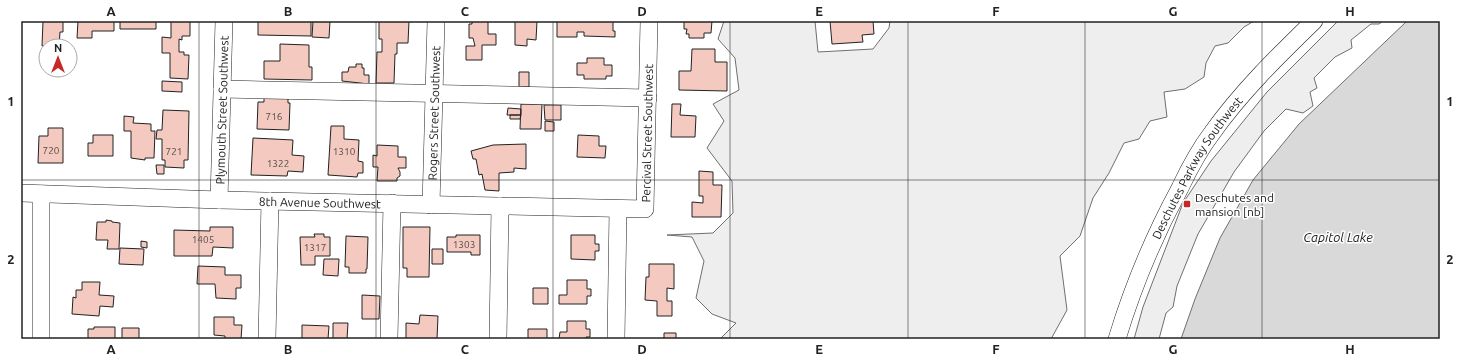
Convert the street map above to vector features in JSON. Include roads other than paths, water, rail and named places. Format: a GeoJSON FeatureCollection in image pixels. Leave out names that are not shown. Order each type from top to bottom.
{"type":"FeatureCollection","features":[{"type":"Feature","properties":{"kind":"street","name":"Plymouth Street Southwest"},"geometry":{"type":"LineString","coordinates":[[218,200],[224,21]]}},
{"type":"Feature","properties":{"kind":"street","name":"Rogers Street Southwest"},"geometry":{"type":"LineString","coordinates":[[431,204],[436,21]]}},
{"type":"Feature","properties":{"kind":"street","name":"Percival Street Southwest"},"geometry":{"type":"LineString","coordinates":[[618,209],[645,209],[649,21]]}},
{"type":"Feature","properties":{"kind":"street","name":"Deschutes Parkway Southwest"},"geometry":{"type":"LineString","coordinates":[[1117,339],[1129,301],[1147,255],[1173,200],[1211,134],[1242,94],[1314,21]]}},
{"type":"Feature","properties":{"kind":"street"},"geometry":{"type":"LineString","coordinates":[[222,89],[648,98]]}},
{"type":"Feature","properties":{"kind":"street","name":"8th Avenue Southwest"},"geometry":{"type":"LineString","coordinates":[[21,193],[218,200],[618,209]]}},
{"type":"Feature","properties":{"kind":"street"},"geometry":{"type":"LineString","coordinates":[[41,194],[41,339]]}},
{"type":"Feature","properties":{"kind":"street"},"geometry":{"type":"LineString","coordinates":[[267,339],[270,201]]}},
{"type":"Feature","properties":{"kind":"street"},"geometry":{"type":"LineString","coordinates":[[389,339],[392,204]]}},
{"type":"Feature","properties":{"kind":"street"},"geometry":{"type":"LineString","coordinates":[[498,339],[500,206]]}},
{"type":"Feature","properties":{"kind":"street"},"geometry":{"type":"LineString","coordinates":[[616,339],[618,209]]}},
{"type":"Feature","properties":{"kind":"water","name":"Capitol Lake"},"geometry":{"type":"Polygon","coordinates":[[[1407,21],[1440,21],[1440,339],[1181,339],[1195,299],[1220,238],[1253,180],[1299,124],[1407,21]]]}},
{"type":"Feature","properties":{"kind":"place","name":"Deschutes and mansion [nb]"},"geometry":{"type":"Point","coordinates":[1187,204]}}]}
